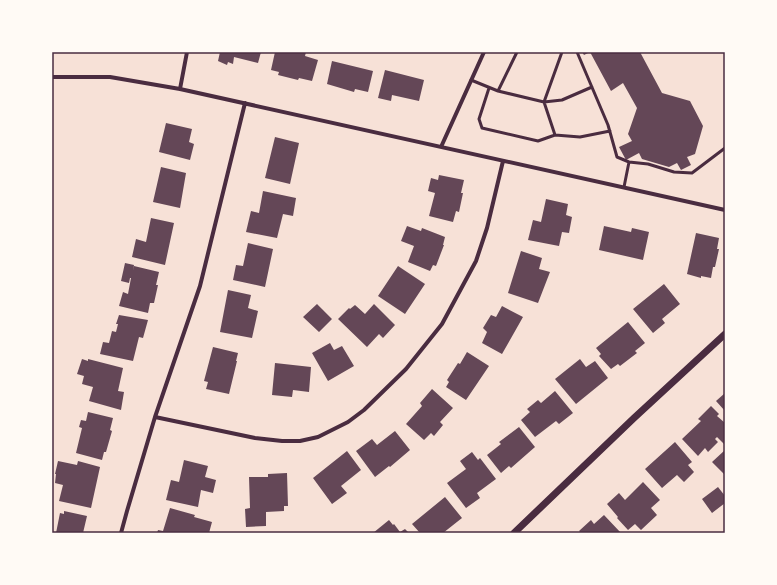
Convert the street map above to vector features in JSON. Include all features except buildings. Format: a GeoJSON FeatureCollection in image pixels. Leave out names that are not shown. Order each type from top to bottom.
{"type":"FeatureCollection","features":[{"type":"Feature","properties":{"kind":"street"},"geometry":{"type":"LineString","coordinates":[[180,89],[187,52]]}},
{"type":"Feature","properties":{"kind":"street"},"geometry":{"type":"LineString","coordinates":[[441,147],[484,52]]}},
{"type":"Feature","properties":{"kind":"street"},"geometry":{"type":"LineString","coordinates":[[52,77],[110,77],[180,89],[725,210]]}},
{"type":"Feature","properties":{"kind":"street"},"geometry":{"type":"LineString","coordinates":[[121,533],[126,511],[155,417],[200,286],[244,103]]}},
{"type":"Feature","properties":{"kind":"street"},"geometry":{"type":"LineString","coordinates":[[155,417],[255,438],[282,441],[300,441],[318,437],[348,422],[364,410],[406,369],[442,324],[476,261],[487,228],[504,161]]}},
{"type":"Feature","properties":{"kind":"street"},"geometry":{"type":"LineString","coordinates":[[514,533],[634,418],[725,334]]}},
{"type":"Feature","properties":{"kind":"lane"},"geometry":{"type":"LineString","coordinates":[[498,91],[517,52]]}},
{"type":"Feature","properties":{"kind":"lane"},"geometry":{"type":"LineString","coordinates":[[555,135],[544,102],[562,52]]}},
{"type":"Feature","properties":{"kind":"lane"},"geometry":{"type":"LineString","coordinates":[[577,52],[610,131],[617,156],[629,162],[648,164],[674,172],[692,173],[725,148]]}},
{"type":"Feature","properties":{"kind":"lane"},"geometry":{"type":"LineString","coordinates":[[471,80],[498,91],[544,102],[562,100],[592,87]]}},
{"type":"Feature","properties":{"kind":"lane"},"geometry":{"type":"LineString","coordinates":[[489,88],[479,119],[482,128],[538,140],[555,135],[580,137],[610,131]]}},
{"type":"Feature","properties":{"kind":"lane"},"geometry":{"type":"LineString","coordinates":[[624,188],[629,162]]}}]}
